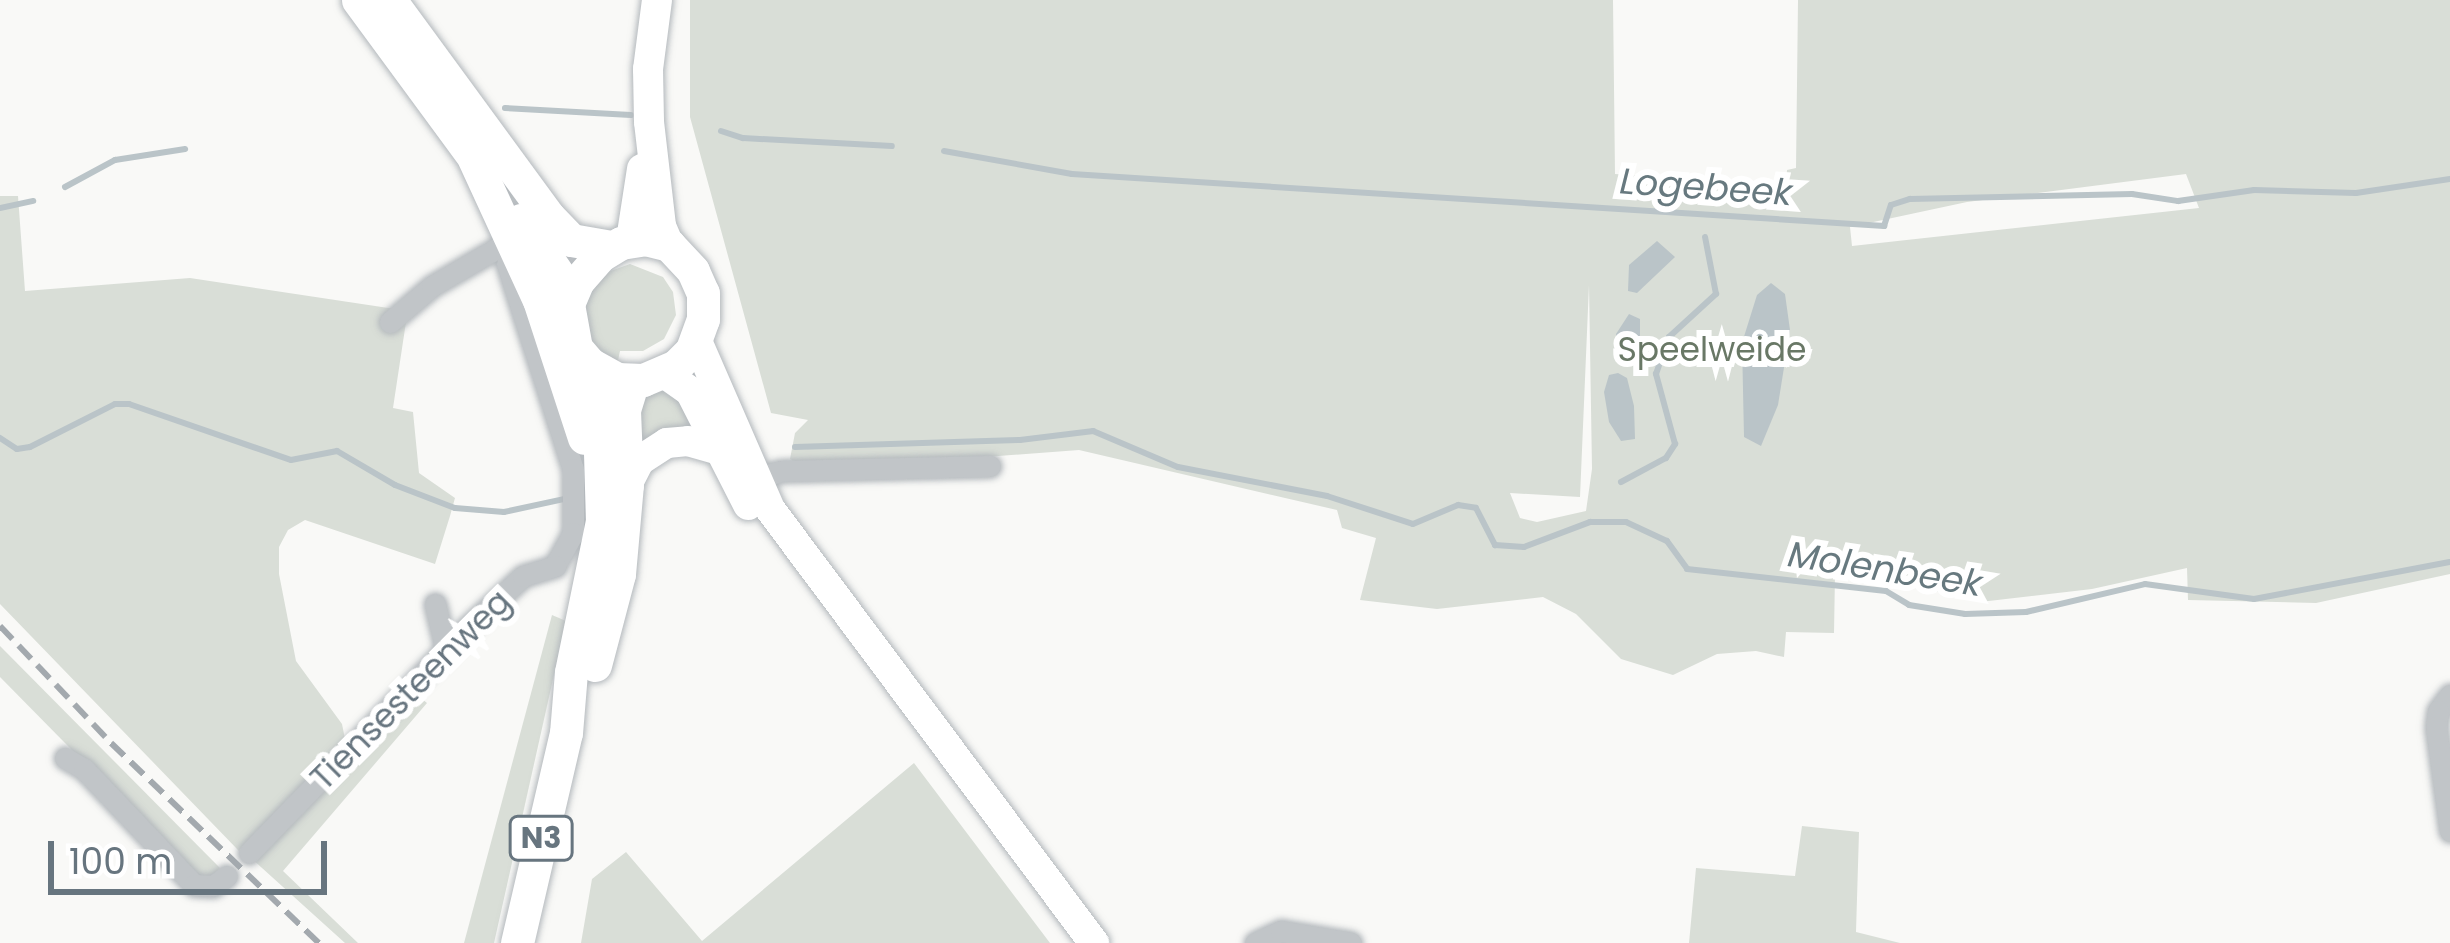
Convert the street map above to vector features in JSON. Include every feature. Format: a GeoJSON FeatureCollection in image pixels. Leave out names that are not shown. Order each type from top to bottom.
{"type":"FeatureCollection","features":[{"type":"Feature","properties":{"kind":"main road","name":"N3"},"geometry":{"type":"LineString","coordinates":[[358,0],[480,174],[571,293],[572,338],[590,364],[602,521],[571,672],[566,733],[517,943]]}},
{"type":"Feature","properties":{"kind":"main road"},"geometry":{"type":"LineString","coordinates":[[391,0],[561,230],[592,248],[621,243],[669,245]]}},
{"type":"Feature","properties":{"kind":"main road"},"geometry":{"type":"LineString","coordinates":[[657,0],[648,69],[661,226],[669,245],[699,281],[705,304],[697,341],[772,542],[880,682],[944,746],[1094,943]]}},
{"type":"Feature","properties":{"kind":"main road"},"geometry":{"type":"LineString","coordinates":[[571,293],[621,243],[650,122]]}},
{"type":"Feature","properties":{"kind":"main road"},"geometry":{"type":"LineString","coordinates":[[480,174],[515,242],[575,405],[588,470],[593,559]]}},
{"type":"Feature","properties":{"kind":"main road"},"geometry":{"type":"LineString","coordinates":[[649,377],[697,341]]}},
{"type":"Feature","properties":{"kind":"main road"},"geometry":{"type":"LineString","coordinates":[[590,364],[616,379],[649,377],[690,391],[719,450],[746,482]]}},
{"type":"Feature","properties":{"kind":"main road","name":"N3"},"geometry":{"type":"LineString","coordinates":[[566,733],[594,672],[612,608],[627,485],[624,410],[649,377]]}},
{"type":"Feature","properties":{"kind":"main road"},"geometry":{"type":"LineString","coordinates":[[627,485],[639,461],[667,443],[688,441],[719,450]]}},
{"type":"Feature","properties":{"kind":"street"},"geometry":{"type":"LineString","coordinates":[[480,174],[499,247],[573,469],[573,533],[555,566],[588,600]]}},
{"type":"Feature","properties":{"kind":"street"},"geometry":{"type":"LineString","coordinates":[[390,322],[432,286],[499,247]]}},
{"type":"Feature","properties":{"kind":"street"},"geometry":{"type":"LineString","coordinates":[[746,482],[782,471],[990,466]]}},
{"type":"Feature","properties":{"kind":"street","name":"Tiensesteenweg"},"geometry":{"type":"LineString","coordinates":[[249,853],[524,576],[555,566]]}},
{"type":"Feature","properties":{"kind":"street"},"geometry":{"type":"LineString","coordinates":[[434,604],[446,650]]}},
{"type":"Feature","properties":{"kind":"street"},"geometry":{"type":"LineString","coordinates":[[2450,695],[2438,711],[2436,727],[2450,831]]}},
{"type":"Feature","properties":{"kind":"street"},"geometry":{"type":"LineString","coordinates":[[65,758],[84,769],[194,885],[220,881]]}},
{"type":"Feature","properties":{"kind":"street"},"geometry":{"type":"LineString","coordinates":[[1255,943],[1281,931],[1351,943]]}},
{"type":"Feature","properties":{"kind":"green space","name":"Speelweide"},"geometry":{"type":"Polygon","coordinates":[[[690,0],[1613,0],[1615,174],[1786,186],[1787,170],[1796,168],[1798,0],[2450,0],[2450,574],[2316,603],[2188,600],[2187,568],[2092,589],[1980,602],[1856,572],[1835,575],[1834,633],[1786,632],[1784,657],[1756,651],[1717,654],[1673,675],[1621,659],[1576,614],[1543,597],[1437,609],[1360,600],[1376,538],[1342,528],[1337,510],[1079,450],[906,463],[797,463],[790,459],[795,433],[808,420],[771,413],[690,117],[690,0]],[[2186,174],[1967,202],[1850,227],[1852,246],[2199,208],[2186,174]],[[1589,285],[1580,497],[1510,493],[1520,518],[1537,522],[1586,511],[1592,469],[1589,285]]]}},
{"type":"Feature","properties":{"kind":"green space"},"geometry":{"type":"Polygon","coordinates":[[[0,196],[18,196],[25,291],[190,278],[395,309],[406,322],[393,408],[413,412],[419,473],[455,498],[435,564],[305,520],[288,530],[279,547],[279,574],[296,661],[342,724],[347,749],[239,851],[0,604],[0,196]]]}},
{"type":"Feature","properties":{"kind":"green space"},"geometry":{"type":"Polygon","coordinates":[[[630,264],[663,277],[673,292],[676,315],[664,339],[643,351],[620,351],[617,365],[587,339],[583,301],[605,273],[630,264]]]}},
{"type":"Feature","properties":{"kind":"green space"},"geometry":{"type":"Polygon","coordinates":[[[655,386],[679,393],[707,438],[637,449],[637,406],[655,386]]]}},
{"type":"Feature","properties":{"kind":"green space"},"geometry":{"type":"Polygon","coordinates":[[[552,615],[566,621],[494,943],[464,943],[552,615]]]}},
{"type":"Feature","properties":{"kind":"green space"},"geometry":{"type":"Polygon","coordinates":[[[0,646],[220,868],[213,877],[198,878],[0,677],[0,646]]]}},
{"type":"Feature","properties":{"kind":"green space"},"geometry":{"type":"Polygon","coordinates":[[[416,694],[427,703],[283,871],[358,943],[345,943],[252,859],[416,694]]]}},
{"type":"Feature","properties":{"kind":"green space"},"geometry":{"type":"Polygon","coordinates":[[[914,763],[1050,943],[581,943],[592,879],[626,852],[702,941],[914,763]]]}},
{"type":"Feature","properties":{"kind":"green space"},"geometry":{"type":"Polygon","coordinates":[[[1802,826],[1859,832],[1856,932],[1900,943],[1689,943],[1696,868],[1795,876],[1802,826]]]}},
{"type":"Feature","properties":{"kind":"shaded area"},"geometry":{"type":"Polygon","coordinates":[[[1657,241],[1675,257],[1637,293],[1628,291],[1629,265],[1657,241]]]}},
{"type":"Feature","properties":{"kind":"shaded area"},"geometry":{"type":"Polygon","coordinates":[[[1771,283],[1785,294],[1790,330],[1778,405],[1761,446],[1744,437],[1742,343],[1757,295],[1771,283]]]}},
{"type":"Feature","properties":{"kind":"shaded area"},"geometry":{"type":"Polygon","coordinates":[[[1629,314],[1640,319],[1640,339],[1630,353],[1618,348],[1616,334],[1629,314]]]}},
{"type":"Feature","properties":{"kind":"shaded area"},"geometry":{"type":"Polygon","coordinates":[[[1609,375],[1627,378],[1635,439],[1621,441],[1609,422],[1604,392],[1609,375]]]}},
{"type":"Feature","properties":{"kind":"waterway","name":"Logebeek"},"geometry":{"type":"LineString","coordinates":[[505,108],[631,115]]}},
{"type":"Feature","properties":{"kind":"waterway","name":"Logebeek"},"geometry":{"type":"LineString","coordinates":[[721,131],[743,138],[892,146]]}},
{"type":"Feature","properties":{"kind":"waterway","name":"Logebeek"},"geometry":{"type":"LineString","coordinates":[[65,187],[115,160],[185,149]]}},
{"type":"Feature","properties":{"kind":"waterway","name":"Logebeek"},"geometry":{"type":"LineString","coordinates":[[944,151],[1072,174],[1884,226],[1891,205],[1910,199],[2132,194],[2178,201],[2254,190],[2356,193],[2450,179]]}},
{"type":"Feature","properties":{"kind":"waterway","name":"Logebeek"},"geometry":{"type":"LineString","coordinates":[[0,208],[33,201]]}},
{"type":"Feature","properties":{"kind":"waterway"},"geometry":{"type":"LineString","coordinates":[[1621,482],[1666,458],[1675,444],[1656,374],[1669,337],[1716,294],[1705,237]]}},
{"type":"Feature","properties":{"kind":"waterway","name":"Molenbeek"},"geometry":{"type":"LineString","coordinates":[[0,438],[17,449],[30,447],[115,404],[129,404],[291,460],[337,451],[395,485],[455,508],[504,512],[564,499]]}},
{"type":"Feature","properties":{"kind":"waterway","name":"Molenbeek"},"geometry":{"type":"LineString","coordinates":[[795,447],[1020,440],[1093,431],[1178,467],[1327,496],[1413,524],[1458,505],[1476,508],[1495,545],[1524,547],[1590,522],[1626,522],[1667,541],[1687,569],[1886,591],[1909,605],[1965,614],[2026,612],[2145,584],[2254,599],[2450,562]]}},
{"type":"Feature","properties":{"kind":"railway"},"geometry":{"type":"LineString","coordinates":[[0,626],[111,743],[319,943]]}}]}
